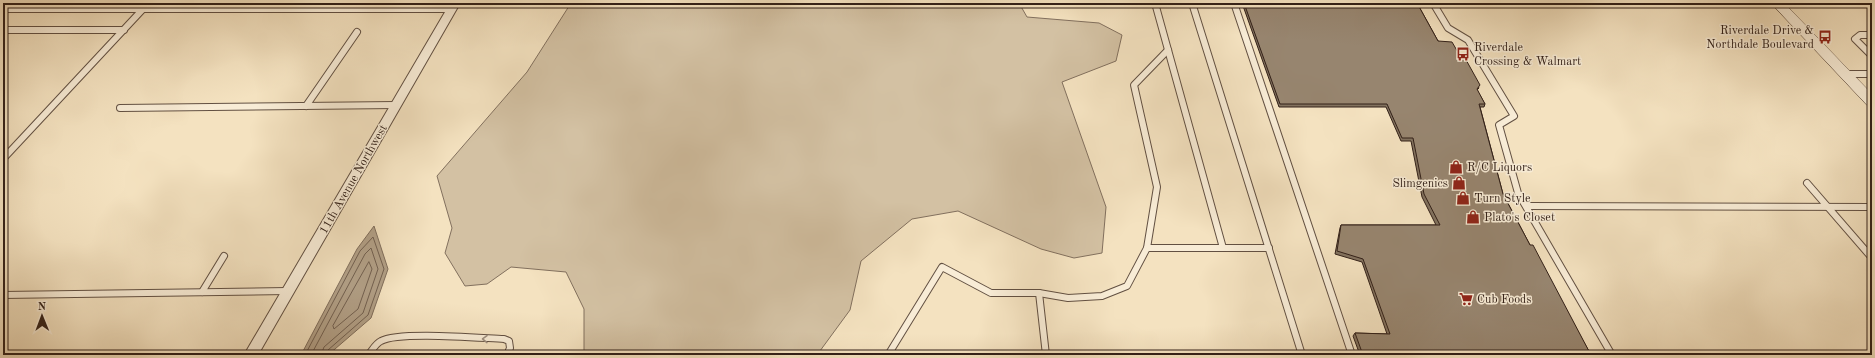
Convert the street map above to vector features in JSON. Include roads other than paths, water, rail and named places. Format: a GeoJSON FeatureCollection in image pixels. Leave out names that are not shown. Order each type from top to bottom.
{"type":"FeatureCollection","features":[{"type":"Feature","properties":{"kind":"street"},"geometry":{"type":"LineString","coordinates":[[1777,3],[1872,102]]}},
{"type":"Feature","properties":{"kind":"street"},"geometry":{"type":"LineString","coordinates":[[1862,3],[1872,4]]}},
{"type":"Feature","properties":{"kind":"street"},"geometry":{"type":"LineString","coordinates":[[3,9],[87,6],[143,9],[453,6]]}},
{"type":"Feature","properties":{"kind":"street","name":"11th Avenue Northwest"},"geometry":{"type":"LineString","coordinates":[[251,355],[453,6]]}},
{"type":"Feature","properties":{"kind":"lane"},"geometry":{"type":"LineString","coordinates":[[1155,3],[1223,248]]}},
{"type":"Feature","properties":{"kind":"lane"},"geometry":{"type":"LineString","coordinates":[[1192,3],[1302,355]]}},
{"type":"Feature","properties":{"kind":"lane"},"geometry":{"type":"LineString","coordinates":[[1234,3],[1352,355]]}},
{"type":"Feature","properties":{"kind":"lane"},"geometry":{"type":"LineString","coordinates":[[1433,3],[1448,28],[1468,40],[1514,116],[1499,125],[1518,193],[1527,206],[1612,355]]}},
{"type":"Feature","properties":{"kind":"lane"},"geometry":{"type":"LineString","coordinates":[[3,158],[143,9]]}},
{"type":"Feature","properties":{"kind":"lane"},"geometry":{"type":"LineString","coordinates":[[3,30],[124,30]]}},
{"type":"Feature","properties":{"kind":"lane"},"geometry":{"type":"LineString","coordinates":[[306,106],[357,32]]}},
{"type":"Feature","properties":{"kind":"lane"},"geometry":{"type":"LineString","coordinates":[[1872,35],[1860,35],[1855,39],[1872,56]]}},
{"type":"Feature","properties":{"kind":"lane"},"geometry":{"type":"LineString","coordinates":[[888,355],[942,267],[991,293],[1039,293],[1068,298],[1102,296],[1127,286],[1146,248],[1157,187],[1134,85],[1168,50]]}},
{"type":"Feature","properties":{"kind":"lane"},"geometry":{"type":"LineString","coordinates":[[1844,74],[1872,74]]}},
{"type":"Feature","properties":{"kind":"lane"},"geometry":{"type":"LineString","coordinates":[[120,108],[396,105]]}},
{"type":"Feature","properties":{"kind":"lane"},"geometry":{"type":"LineString","coordinates":[[1807,183],[1872,258]]}},
{"type":"Feature","properties":{"kind":"lane"},"geometry":{"type":"LineString","coordinates":[[1527,206],[1872,207]]}},
{"type":"Feature","properties":{"kind":"lane"},"geometry":{"type":"LineString","coordinates":[[1146,248],[1269,248]]}},
{"type":"Feature","properties":{"kind":"lane"},"geometry":{"type":"LineString","coordinates":[[202,292],[224,256]]}},
{"type":"Feature","properties":{"kind":"lane"},"geometry":{"type":"LineString","coordinates":[[3,295],[288,291]]}},
{"type":"Feature","properties":{"kind":"lane"},"geometry":{"type":"LineString","coordinates":[[1039,293],[1046,355]]}},
{"type":"Feature","properties":{"kind":"lane"},"geometry":{"type":"LineString","coordinates":[[368,355],[381,341],[392,338],[418,337],[504,339],[509,341],[510,348],[507,355]]}},
{"type":"Feature","properties":{"kind":"water"},"geometry":{"type":"Polygon","coordinates":[[[374,226],[388,269],[371,318],[328,355],[301,355],[357,249],[374,226]]]}},
{"type":"Feature","properties":{"kind":"place","name":"Riverdale Drive & Northdale Boulevard"},"geometry":{"type":"Point","coordinates":[1825,37]}},
{"type":"Feature","properties":{"kind":"place","name":"Riverdale Crossing & Walmart"},"geometry":{"type":"Point","coordinates":[1463,54]}},
{"type":"Feature","properties":{"kind":"place","name":"R/C Liquors"},"geometry":{"type":"Point","coordinates":[1456,167]}},
{"type":"Feature","properties":{"kind":"place","name":"Slimgenics"},"geometry":{"type":"Point","coordinates":[1459,183]}},
{"type":"Feature","properties":{"kind":"place","name":"Turn Style"},"geometry":{"type":"Point","coordinates":[1463,198]}},
{"type":"Feature","properties":{"kind":"place","name":"Plato's Closet"},"geometry":{"type":"Point","coordinates":[1473,217]}},
{"type":"Feature","properties":{"kind":"place","name":"Cub Foods"},"geometry":{"type":"Point","coordinates":[1466,299]}}]}
